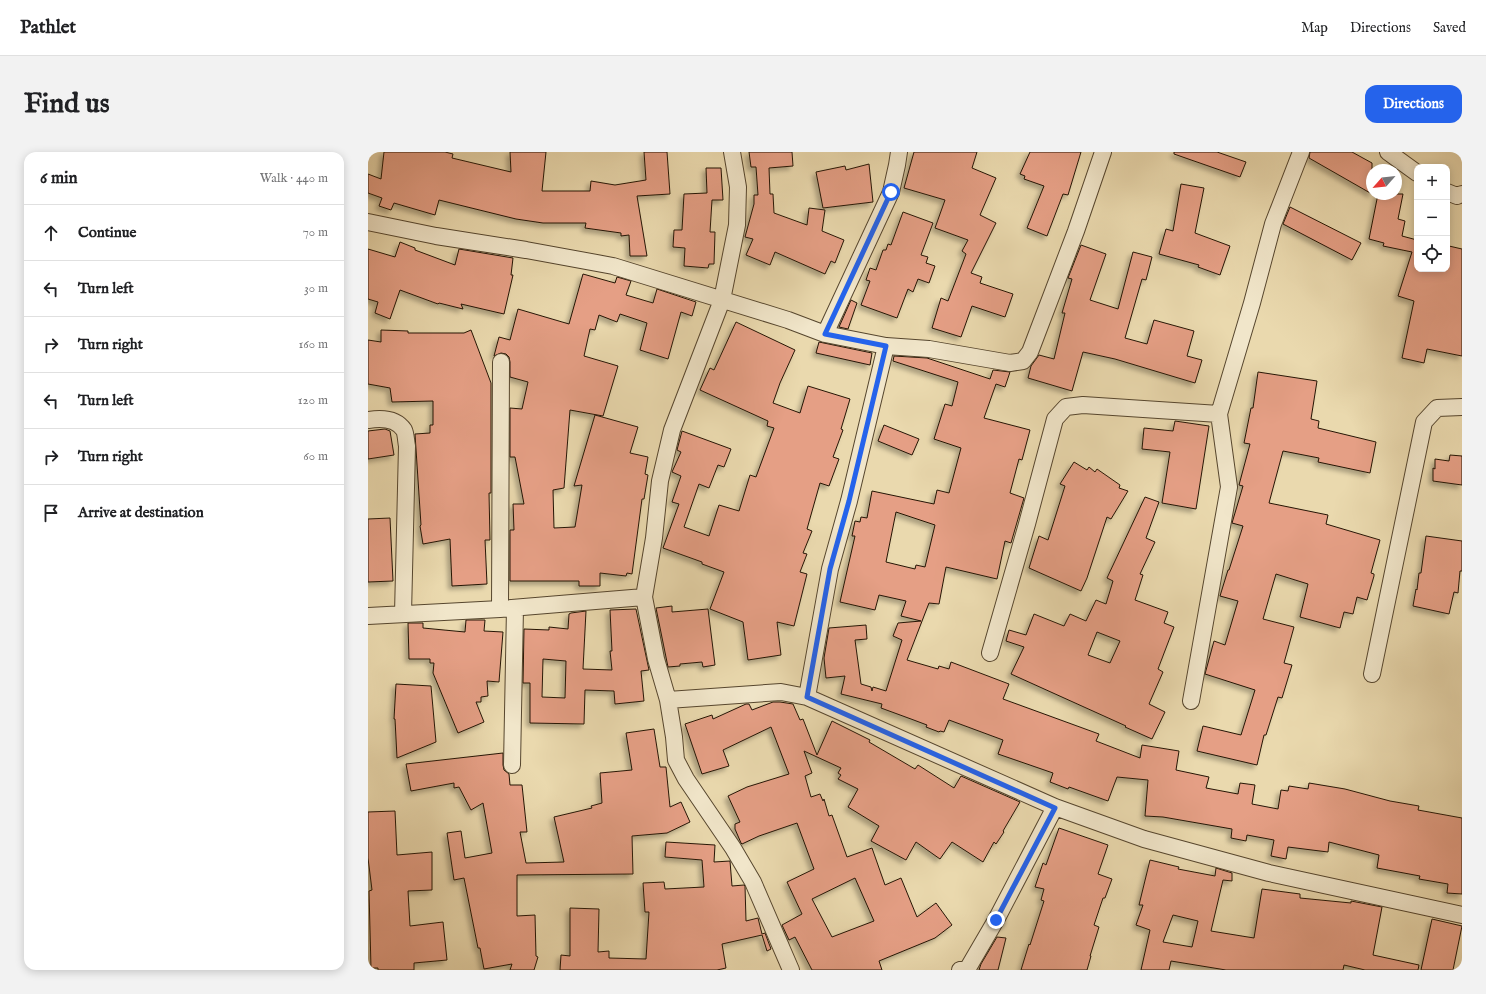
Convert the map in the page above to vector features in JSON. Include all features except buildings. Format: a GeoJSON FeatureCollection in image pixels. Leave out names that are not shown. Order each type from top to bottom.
{"type":"FeatureCollection","features":[{"type":"Feature","properties":{"kind":"street"},"geometry":{"type":"LineString","coordinates":[[732,152],[738,187],[737,225],[722,300],[672,430],[660,481],[654,538],[644,597],[656,659],[668,700],[676,760],[686,779],[733,848],[753,882],[791,970]]}},
{"type":"Feature","properties":{"kind":"street"},"geometry":{"type":"LineString","coordinates":[[825,334],[891,192],[898,165],[899,152]]}},
{"type":"Feature","properties":{"kind":"street"},"geometry":{"type":"LineString","coordinates":[[368,222],[436,236],[526,250],[613,266],[788,320],[825,334],[886,346],[929,349],[1010,363],[1023,361],[1030,352],[1076,231],[1103,152]]}},
{"type":"Feature","properties":{"kind":"street"},"geometry":{"type":"LineString","coordinates":[[1191,701],[1229,487],[1219,414],[1252,304],[1273,224],[1301,152]]}},
{"type":"Feature","properties":{"kind":"street"},"geometry":{"type":"LineString","coordinates":[[1388,152],[1414,171]]}},
{"type":"Feature","properties":{"kind":"street"},"geometry":{"type":"LineString","coordinates":[[1450,193],[1457,196],[1462,194]]}},
{"type":"Feature","properties":{"kind":"street"},"geometry":{"type":"LineString","coordinates":[[807,697],[830,569],[849,501],[886,346]]}},
{"type":"Feature","properties":{"kind":"street"},"geometry":{"type":"LineString","coordinates":[[501,362],[512,765]]}},
{"type":"Feature","properties":{"kind":"street"},"geometry":{"type":"LineString","coordinates":[[990,653],[1055,420],[1066,407],[1083,405],[1219,414]]}},
{"type":"Feature","properties":{"kind":"street"},"geometry":{"type":"LineString","coordinates":[[1372,674],[1424,422],[1437,408],[1462,407]]}},
{"type":"Feature","properties":{"kind":"street"},"geometry":{"type":"LineString","coordinates":[[368,420],[380,418],[395,422],[404,431],[407,446],[403,614]]}},
{"type":"Feature","properties":{"kind":"street"},"geometry":{"type":"LineString","coordinates":[[368,616],[508,608],[644,597]]}},
{"type":"Feature","properties":{"kind":"street"},"geometry":{"type":"LineString","coordinates":[[668,700],[781,692],[807,697],[1055,808],[1144,840],[1269,873],[1462,915]]}},
{"type":"Feature","properties":{"kind":"street"},"geometry":{"type":"LineString","coordinates":[[966,969],[996,920],[1055,808]]}},
{"type":"Feature","properties":{"kind":"route"},"geometry":{"type":"LineString","coordinates":[[891,192],[825,334],[886,346],[849,501],[830,569],[807,697],[1055,808],[996,920]]}}]}
